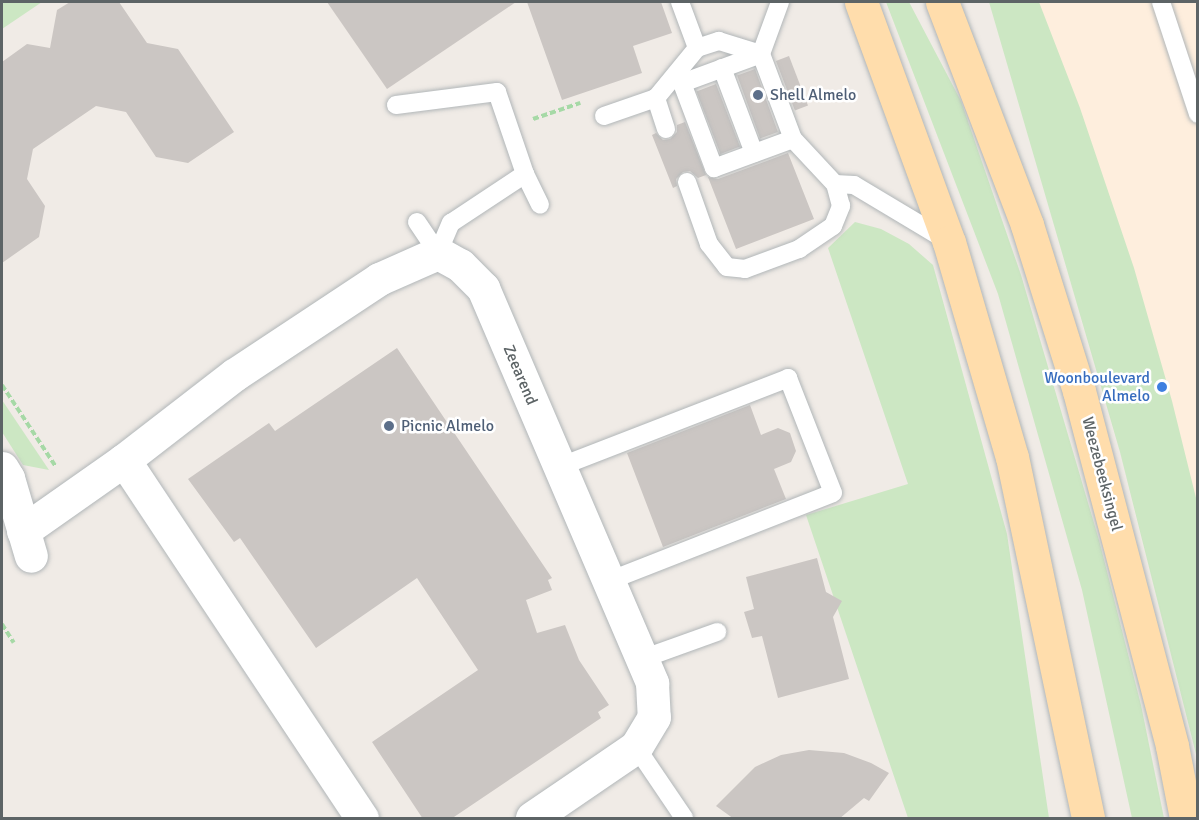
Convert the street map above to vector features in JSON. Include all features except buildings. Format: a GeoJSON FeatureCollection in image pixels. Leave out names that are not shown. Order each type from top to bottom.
{"type":"FeatureCollection","features":[{"type":"Feature","properties":{"kind":"main road"},"geometry":{"type":"LineString","coordinates":[[861,2],[949,242],[1012,457],[1088,819]]}},
{"type":"Feature","properties":{"kind":"main road","name":"Weezebeeksingel"},"geometry":{"type":"LineString","coordinates":[[942,2],[1027,225],[1079,391],[1172,746],[1186,819]]}},
{"type":"Feature","properties":{"kind":"street"},"geometry":{"type":"LineString","coordinates":[[2,468],[8,478],[18,536],[73,493],[124,460],[234,375],[379,279],[438,253]]}},
{"type":"Feature","properties":{"kind":"street","name":"Zeearend"},"geometry":{"type":"LineString","coordinates":[[438,253],[460,265],[483,288],[652,683],[654,717],[636,747],[532,819]]}},
{"type":"Feature","properties":{"kind":"street"},"geometry":{"type":"LineString","coordinates":[[124,460],[362,819]]}},
{"type":"Feature","properties":{"kind":"lane"},"geometry":{"type":"LineString","coordinates":[[680,2],[697,48]]}},
{"type":"Feature","properties":{"kind":"lane"},"geometry":{"type":"LineString","coordinates":[[687,182],[709,244],[728,267],[745,269],[799,249],[833,226],[841,206],[835,184],[793,139],[762,54],[780,2]]}},
{"type":"Feature","properties":{"kind":"lane"},"geometry":{"type":"LineString","coordinates":[[1161,2],[1197,114]]}},
{"type":"Feature","properties":{"kind":"lane"},"geometry":{"type":"LineString","coordinates":[[604,116],[656,98],[697,48],[719,41],[762,54]]}},
{"type":"Feature","properties":{"kind":"lane"},"geometry":{"type":"LineString","coordinates":[[762,54],[682,83],[686,94],[714,168],[793,139]]}},
{"type":"Feature","properties":{"kind":"lane"},"geometry":{"type":"LineString","coordinates":[[722,68],[754,153]]}},
{"type":"Feature","properties":{"kind":"lane"},"geometry":{"type":"LineString","coordinates":[[396,105],[497,92],[525,174],[540,205]]}},
{"type":"Feature","properties":{"kind":"lane"},"geometry":{"type":"LineString","coordinates":[[656,98],[666,129]]}},
{"type":"Feature","properties":{"kind":"lane"},"geometry":{"type":"LineString","coordinates":[[438,253],[451,223],[525,174]]}},
{"type":"Feature","properties":{"kind":"lane"},"geometry":{"type":"LineString","coordinates":[[835,184],[854,185],[949,242]]}},
{"type":"Feature","properties":{"kind":"lane"},"geometry":{"type":"LineString","coordinates":[[417,222],[438,253]]}},
{"type":"Feature","properties":{"kind":"lane"},"geometry":{"type":"LineString","coordinates":[[559,467],[788,378],[833,493],[608,581]]}},
{"type":"Feature","properties":{"kind":"lane"},"geometry":{"type":"LineString","coordinates":[[642,659],[717,632]]}},
{"type":"Feature","properties":{"kind":"lane"},"geometry":{"type":"LineString","coordinates":[[636,747],[684,819]]}},
{"type":"Feature","properties":{"kind":"path"},"geometry":{"type":"LineString","coordinates":[[2,385],[73,493]]}},
{"type":"Feature","properties":{"kind":"path"},"geometry":{"type":"LineString","coordinates":[[2,624],[14,643]]}},
{"type":"Feature","properties":{"kind":"shaded area","name":"Woonboulevard Almelo"},"geometry":{"type":"Polygon","coordinates":[[[1013,2],[1197,2],[1197,630],[1013,2]]]}},
{"type":"Feature","properties":{"kind":"green space"},"geometry":{"type":"Polygon","coordinates":[[[2,2],[42,2],[2,29],[2,2]]]}},
{"type":"Feature","properties":{"kind":"green space"},"geometry":{"type":"Polygon","coordinates":[[[886,2],[909,2],[961,101],[1021,275],[1099,540],[1141,705],[1164,818],[1132,818],[1082,590],[998,294],[886,2]]]}},
{"type":"Feature","properties":{"kind":"green space"},"geometry":{"type":"Polygon","coordinates":[[[989,2],[1039,2],[1080,108],[1134,268],[1172,401],[1197,502],[1197,758],[1120,452],[989,2]]]}},
{"type":"Feature","properties":{"kind":"green space"},"geometry":{"type":"Polygon","coordinates":[[[855,222],[881,229],[909,244],[933,265],[1007,534],[1049,818],[908,818],[806,515],[908,484],[828,248],[855,222]]]}},
{"type":"Feature","properties":{"kind":"green space"},"geometry":{"type":"Polygon","coordinates":[[[2,400],[49,470],[23,465],[2,432],[2,400]]]}},
{"type":"Feature","properties":{"kind":"place","name":"Shell Almelo"},"geometry":{"type":"Point","coordinates":[758,95]}},
{"type":"Feature","properties":{"kind":"place","name":"Woonboulevard Almelo"},"geometry":{"type":"Point","coordinates":[1162,387]}},
{"type":"Feature","properties":{"kind":"place","name":"Picnic Almelo"},"geometry":{"type":"Point","coordinates":[389,426]}}]}
